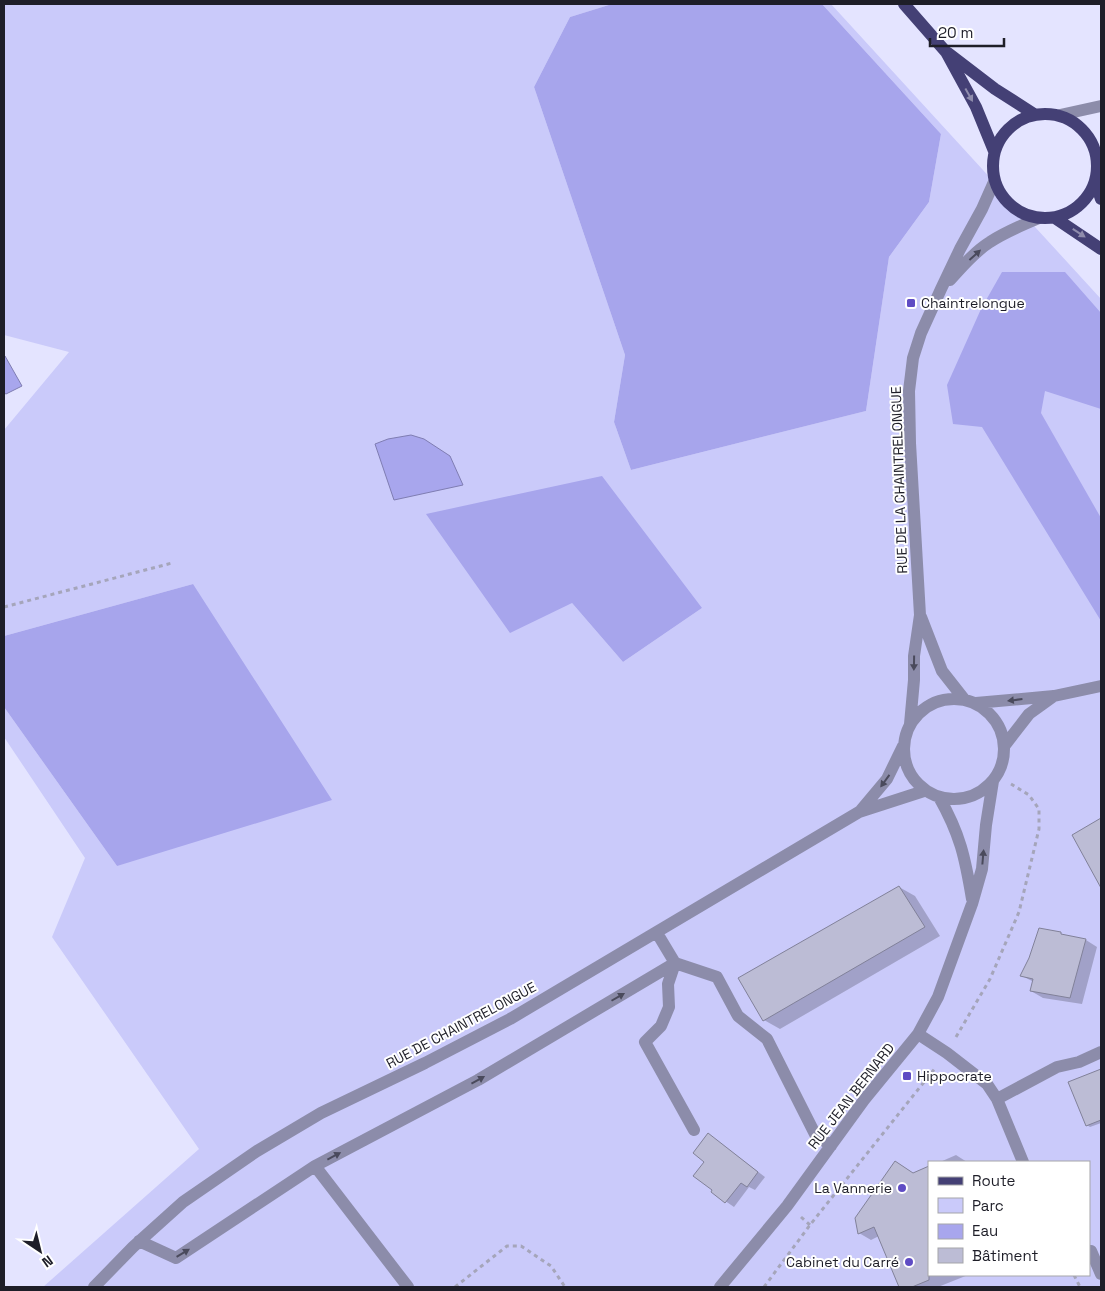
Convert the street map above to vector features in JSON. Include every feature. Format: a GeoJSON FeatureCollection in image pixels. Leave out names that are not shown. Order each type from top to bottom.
{"type":"FeatureCollection","features":[{"type":"Feature","properties":{"kind":"main road"},"geometry":{"type":"LineString","coordinates":[[904,4],[946,52],[995,89],[1034,114]]}},
{"type":"Feature","properties":{"kind":"main road"},"geometry":{"type":"LineString","coordinates":[[946,52],[976,107],[994,151]]}},
{"type":"Feature","properties":{"kind":"main road"},"geometry":{"type":"LineString","coordinates":[[1034,114],[1060,115],[1076,123],[1087,135],[1095,150],[1099,164],[1095,182],[1087,198],[1072,210],[1055,218],[1039,218],[1024,214],[1011,207],[1001,195],[994,182],[992,166],[994,151],[1000,138],[1009,127],[1021,119],[1034,114]]}},
{"type":"Feature","properties":{"kind":"main road"},"geometry":{"type":"LineString","coordinates":[[1095,182],[1101,200]]}},
{"type":"Feature","properties":{"kind":"main road"},"geometry":{"type":"LineString","coordinates":[[1055,218],[1101,249]]}},
{"type":"Feature","properties":{"kind":"street"},"geometry":{"type":"LineString","coordinates":[[1060,115],[1101,106]]}},
{"type":"Feature","properties":{"kind":"street","name":"RUE DE LA CHAINTRELONGUE"},"geometry":{"type":"LineString","coordinates":[[910,724],[914,656],[920,615],[910,443],[909,390],[913,358],[921,333],[941,289],[994,182]]}},
{"type":"Feature","properties":{"kind":"street","name":"RUE DE LA CHAINTRELONGUE"},"geometry":{"type":"LineString","coordinates":[[941,289],[973,256],[989,243],[1039,218]]}},
{"type":"Feature","properties":{"kind":"street","name":"RUE DE LA CHAINTRELONGUE"},"geometry":{"type":"LineString","coordinates":[[920,615],[942,671],[970,702]]}},
{"type":"Feature","properties":{"kind":"street"},"geometry":{"type":"LineString","coordinates":[[970,702],[990,714],[1000,728],[1005,745],[1003,761],[993,782],[982,792],[968,798],[954,800],[938,798],[924,791],[912,778],[905,763],[903,746],[910,724],[924,709],[943,700],[970,702],[1054,696],[1101,686]]}},
{"type":"Feature","properties":{"kind":"street"},"geometry":{"type":"LineString","coordinates":[[1005,745],[1029,714],[1054,696]]}},
{"type":"Feature","properties":{"kind":"street","name":"RUE DE CHAINTRELONGUE"},"geometry":{"type":"LineString","coordinates":[[859,812],[887,779],[903,746]]}},
{"type":"Feature","properties":{"kind":"street","name":"RUE JEAN BERNARD"},"geometry":{"type":"LineString","coordinates":[[720,1287],[787,1206],[864,1100],[918,1034],[938,997],[972,904],[982,869],[986,825],[993,782]]}},
{"type":"Feature","properties":{"kind":"street","name":"RUE DE CHAINTRELONGUE"},"geometry":{"type":"LineString","coordinates":[[94,1287],[139,1241],[183,1202],[257,1151],[321,1113],[425,1063],[510,1019],[859,812],[924,791]]}},
{"type":"Feature","properties":{"kind":"street","name":"RUE JEAN BERNARD"},"geometry":{"type":"LineString","coordinates":[[938,798],[957,832],[964,851],[972,904]]}},
{"type":"Feature","properties":{"kind":"street"},"geometry":{"type":"LineString","coordinates":[[657,933],[674,963],[717,977],[738,1016],[767,1039],[815,1134],[831,1146]]}},
{"type":"Feature","properties":{"kind":"street"},"geometry":{"type":"LineString","coordinates":[[674,963],[668,984],[669,1007],[661,1026],[645,1042],[694,1130]]}},
{"type":"Feature","properties":{"kind":"street"},"geometry":{"type":"LineString","coordinates":[[139,1241],[176,1258],[315,1166],[478,1080],[674,963]]}},
{"type":"Feature","properties":{"kind":"street"},"geometry":{"type":"LineString","coordinates":[[918,1034],[947,1053],[987,1084],[997,1099],[1023,1161]]}},
{"type":"Feature","properties":{"kind":"street"},"geometry":{"type":"LineString","coordinates":[[997,1099],[1057,1067],[1079,1062],[1101,1052]]}},
{"type":"Feature","properties":{"kind":"street"},"geometry":{"type":"LineString","coordinates":[[315,1166],[408,1287]]}},
{"type":"Feature","properties":{"kind":"street"},"geometry":{"type":"LineString","coordinates":[[1090,1251],[1101,1274]]}},
{"type":"Feature","properties":{"kind":"path"},"geometry":{"type":"LineString","coordinates":[[4,607],[172,563]]}},
{"type":"Feature","properties":{"kind":"path"},"geometry":{"type":"LineString","coordinates":[[455,1287],[507,1246],[521,1246],[551,1266],[565,1287]]}},
{"type":"Feature","properties":{"kind":"green space"},"geometry":{"type":"Polygon","coordinates":[[[4,4],[612,4],[570,17],[534,87],[625,355],[614,422],[631,470],[866,411],[889,257],[929,202],[941,134],[822,4],[831,4],[1101,299],[1101,1287],[43,1287],[199,1149],[52,937],[85,858],[4,737],[4,707],[117,866],[193,584],[4,636],[4,430],[69,352],[4,335],[4,4]],[[572,603],[623,662],[702,608],[572,603]]]}},
{"type":"Feature","properties":{"kind":"shaded area"},"geometry":{"type":"Polygon","coordinates":[[[612,4],[822,4],[941,134],[929,202],[889,257],[866,411],[631,470],[614,422],[625,355],[534,87],[570,17],[612,4]]]}},
{"type":"Feature","properties":{"kind":"shaded area"},"geometry":{"type":"Polygon","coordinates":[[[1002,272],[1065,272],[1101,313],[1101,409],[1045,391],[1041,413],[1101,518],[1101,621],[982,427],[953,424],[947,385],[981,309],[1002,272]]]}},
{"type":"Feature","properties":{"kind":"shaded area"},"geometry":{"type":"Polygon","coordinates":[[[602,476],[702,608],[623,662],[572,603],[510,633],[426,514],[602,476]]]}},
{"type":"Feature","properties":{"kind":"shaded area"},"geometry":{"type":"Polygon","coordinates":[[[193,584],[332,800],[117,866],[4,707],[4,636],[193,584]]]}},
{"type":"Feature","properties":{"kind":"water"},"geometry":{"type":"Polygon","coordinates":[[[5,356],[22,386],[6,394],[4,393],[5,356]]]}},
{"type":"Feature","properties":{"kind":"water"},"geometry":{"type":"Polygon","coordinates":[[[411,435],[424,439],[450,456],[463,485],[394,500],[375,444],[388,439],[411,435]]]}},
{"type":"Feature","properties":{"kind":"building"},"geometry":{"type":"Polygon","coordinates":[[[1101,818],[1101,888],[1072,835],[1101,818]]]}},
{"type":"Feature","properties":{"kind":"building"},"geometry":{"type":"Polygon","coordinates":[[[899,886],[925,927],[763,1021],[738,978],[899,886]]]}},
{"type":"Feature","properties":{"kind":"building"},"geometry":{"type":"Polygon","coordinates":[[[1039,928],[1086,939],[1070,998],[1030,991],[1033,979],[1020,976],[1029,958],[1039,928]]]}},
{"type":"Feature","properties":{"kind":"building"},"geometry":{"type":"Polygon","coordinates":[[[1101,1069],[1101,1120],[1086,1126],[1068,1082],[1101,1069]]]}},
{"type":"Feature","properties":{"kind":"building"},"geometry":{"type":"Polygon","coordinates":[[[708,1133],[758,1172],[747,1187],[741,1183],[725,1203],[711,1192],[712,1190],[693,1176],[704,1162],[693,1153],[708,1133]]]}},
{"type":"Feature","properties":{"kind":"building"},"geometry":{"type":"Polygon","coordinates":[[[895,1161],[913,1173],[928,1166],[929,1280],[912,1287],[899,1287],[874,1227],[858,1234],[855,1218],[895,1161]]]}},
{"type":"Feature","properties":{"kind":"place","name":"Chaintrelongue"},"geometry":{"type":"Point","coordinates":[911,303]}},
{"type":"Feature","properties":{"kind":"place","name":"Hippocrate"},"geometry":{"type":"Point","coordinates":[907,1076]}},
{"type":"Feature","properties":{"kind":"place","name":"La Vannerie"},"geometry":{"type":"Point","coordinates":[902,1188]}},
{"type":"Feature","properties":{"kind":"place","name":"Cabinet du Carré"},"geometry":{"type":"Point","coordinates":[909,1262]}}]}
